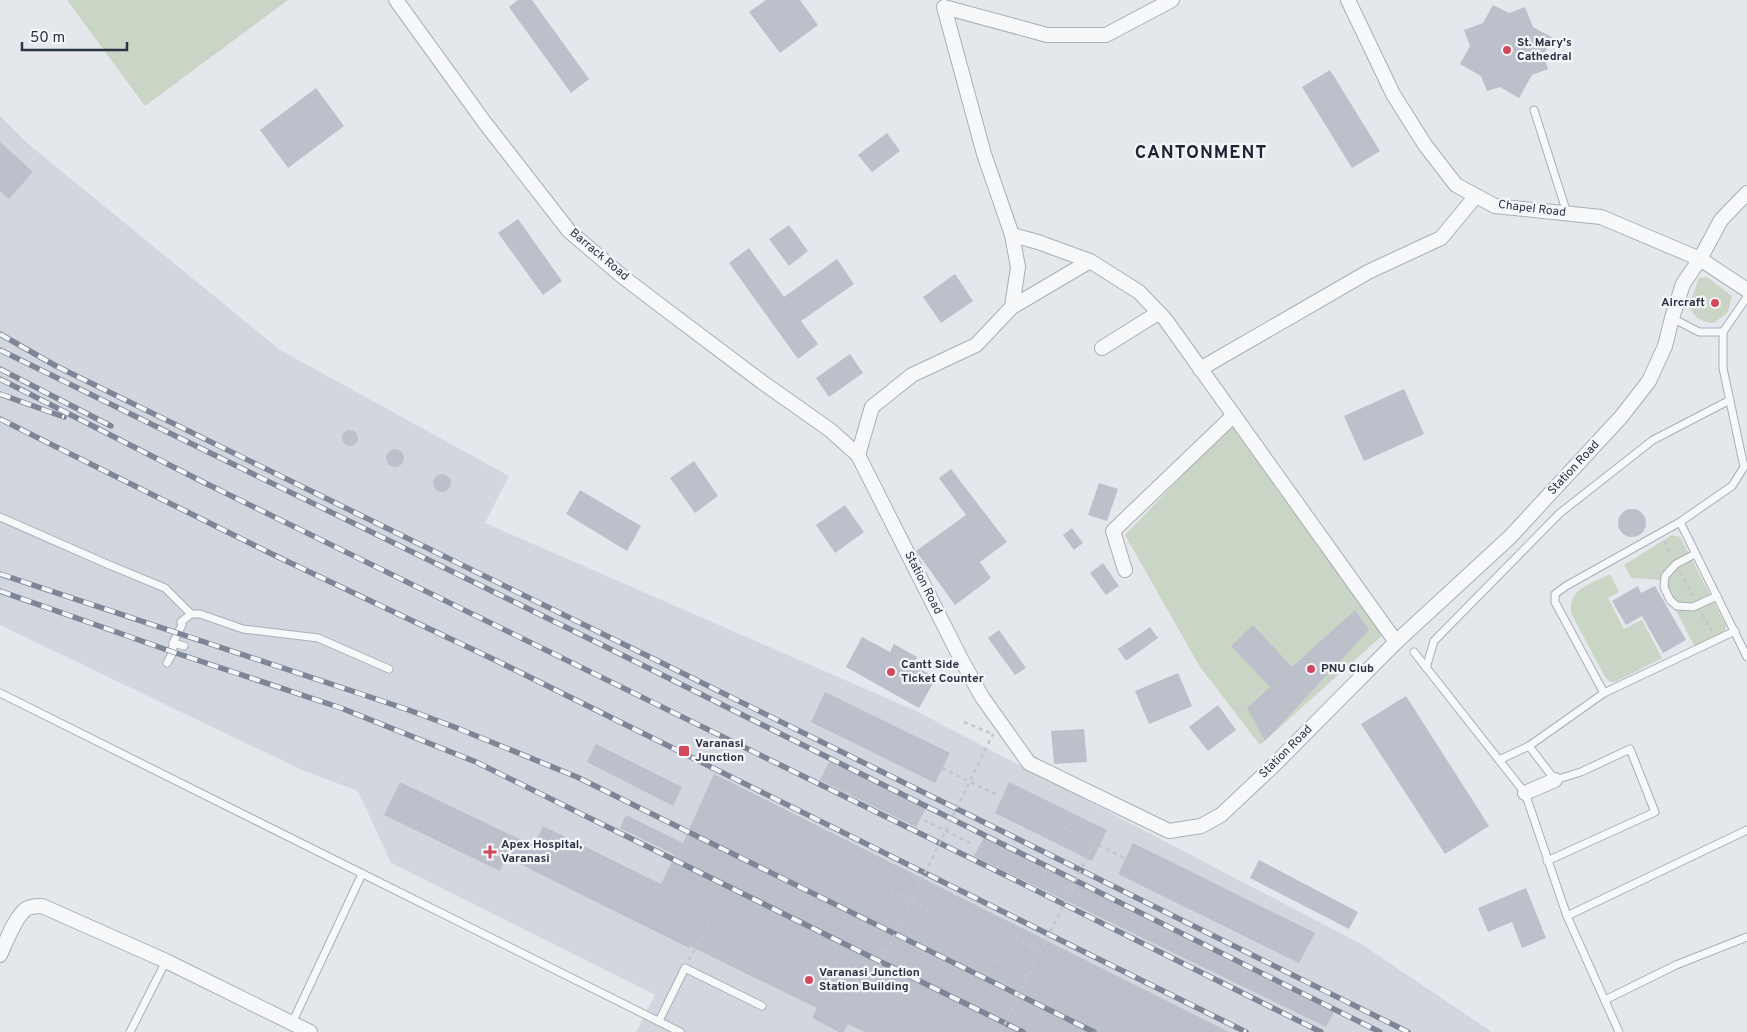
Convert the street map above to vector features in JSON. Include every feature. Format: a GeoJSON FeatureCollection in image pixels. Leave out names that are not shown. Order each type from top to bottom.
{"type":"FeatureCollection","features":[{"type":"Feature","properties":{"kind":"street","name":"Barrack Road"},"geometry":{"type":"LineString","coordinates":[[396,0],[485,123],[569,231],[661,306],[762,382],[830,430],[858,455]]}},
{"type":"Feature","properties":{"kind":"street"},"geometry":{"type":"LineString","coordinates":[[944,4],[1047,35],[1106,35],[1172,0]]}},
{"type":"Feature","properties":{"kind":"street","name":"Chapel Road"},"geometry":{"type":"LineString","coordinates":[[1348,0],[1393,94],[1425,145],[1456,185],[1495,206],[1601,217],[1700,259],[1747,290]]}},
{"type":"Feature","properties":{"kind":"street"},"geometry":{"type":"LineString","coordinates":[[944,4],[984,154],[1012,235],[1018,268],[1012,307]]}},
{"type":"Feature","properties":{"kind":"street","name":"Station Road"},"geometry":{"type":"LineString","coordinates":[[858,455],[961,660],[982,697],[1029,763],[1170,831],[1201,826],[1221,815],[1396,642],[1510,537],[1621,417],[1649,382],[1665,346],[1683,284],[1700,259],[1721,220],[1747,193]]}},
{"type":"Feature","properties":{"kind":"street"},"geometry":{"type":"LineString","coordinates":[[1200,369],[1368,272],[1441,238],[1476,196]]}},
{"type":"Feature","properties":{"kind":"street"},"geometry":{"type":"LineString","coordinates":[[1012,235],[1038,242],[1090,261],[1139,292],[1158,312],[1234,414],[1396,642]]}},
{"type":"Feature","properties":{"kind":"street"},"geometry":{"type":"LineString","coordinates":[[858,455],[872,407],[912,375],[976,345],[1012,307],[1090,261]]}},
{"type":"Feature","properties":{"kind":"street"},"geometry":{"type":"LineString","coordinates":[[1102,348],[1158,312]]}},
{"type":"Feature","properties":{"kind":"street"},"geometry":{"type":"LineString","coordinates":[[1125,570],[1113,531],[1234,414]]}},
{"type":"Feature","properties":{"kind":"street"},"geometry":{"type":"LineString","coordinates":[[1525,793],[1554,780]]}},
{"type":"Feature","properties":{"kind":"street"},"geometry":{"type":"LineString","coordinates":[[1,952],[20,916],[26,909],[32,906],[42,906],[166,961],[310,1032]]}},
{"type":"Feature","properties":{"kind":"lane"},"geometry":{"type":"LineString","coordinates":[[1534,110],[1568,214]]}},
{"type":"Feature","properties":{"kind":"lane"},"geometry":{"type":"LineString","coordinates":[[1604,693],[1555,602],[1555,594],[1680,522],[1732,486],[1744,467],[1723,368],[1723,332],[1747,297]]}},
{"type":"Feature","properties":{"kind":"lane"},"geometry":{"type":"LineString","coordinates":[[1672,318],[1699,332],[1723,332]]}},
{"type":"Feature","properties":{"kind":"lane"},"geometry":{"type":"LineString","coordinates":[[1426,668],[1434,640],[1560,513],[1653,440],[1730,400]]}},
{"type":"Feature","properties":{"kind":"lane"},"geometry":{"type":"LineString","coordinates":[[0,517],[165,588],[192,614]]}},
{"type":"Feature","properties":{"kind":"lane"},"geometry":{"type":"LineString","coordinates":[[1680,522],[1747,658]]}},
{"type":"Feature","properties":{"kind":"lane"},"geometry":{"type":"LineString","coordinates":[[1695,554],[1676,564],[1665,576],[1664,587],[1670,600],[1676,606],[1684,607],[1698,605],[1717,596]]}},
{"type":"Feature","properties":{"kind":"lane"},"geometry":{"type":"LineString","coordinates":[[167,663],[173,652],[173,643],[179,633],[182,625],[181,622],[192,614],[200,614],[243,629],[318,638],[389,669]]}},
{"type":"Feature","properties":{"kind":"lane"},"geometry":{"type":"LineString","coordinates":[[1499,760],[1529,746],[1604,693],[1735,632]]}},
{"type":"Feature","properties":{"kind":"lane"},"geometry":{"type":"LineString","coordinates":[[173,643],[184,646]]}},
{"type":"Feature","properties":{"kind":"lane"},"geometry":{"type":"LineString","coordinates":[[1414,652],[1525,793],[1567,916],[1619,1032]]}},
{"type":"Feature","properties":{"kind":"lane"},"geometry":{"type":"LineString","coordinates":[[0,693],[680,1032]]}},
{"type":"Feature","properties":{"kind":"lane"},"geometry":{"type":"LineString","coordinates":[[1529,746],[1554,780],[1581,772],[1630,749],[1655,812],[1548,861]]}},
{"type":"Feature","properties":{"kind":"lane"},"geometry":{"type":"LineString","coordinates":[[1567,916],[1747,830]]}},
{"type":"Feature","properties":{"kind":"lane"},"geometry":{"type":"LineString","coordinates":[[292,1023],[362,874]]}},
{"type":"Feature","properties":{"kind":"lane"},"geometry":{"type":"LineString","coordinates":[[1605,1000],[1676,965],[1747,938]]}},
{"type":"Feature","properties":{"kind":"lane"},"geometry":{"type":"LineString","coordinates":[[130,1032],[166,961]]}},
{"type":"Feature","properties":{"kind":"lane"},"geometry":{"type":"LineString","coordinates":[[659,1022],[685,968],[762,1006]]}},
{"type":"Feature","properties":{"kind":"path"},"geometry":{"type":"LineString","coordinates":[[1659,533],[1716,640]]}},
{"type":"Feature","properties":{"kind":"path"},"geometry":{"type":"LineString","coordinates":[[845,967],[872,980],[970,782],[993,734],[964,722]]}},
{"type":"Feature","properties":{"kind":"path"},"geometry":{"type":"LineString","coordinates":[[942,768],[997,795]]}},
{"type":"Feature","properties":{"kind":"path"},"geometry":{"type":"LineString","coordinates":[[924,820],[972,844]]}},
{"type":"Feature","properties":{"kind":"path"},"geometry":{"type":"LineString","coordinates":[[1063,827],[1124,858]]}},
{"type":"Feature","properties":{"kind":"path"},"geometry":{"type":"LineString","coordinates":[[1001,1032],[1094,843]]}},
{"type":"Feature","properties":{"kind":"path"},"geometry":{"type":"LineString","coordinates":[[1042,876],[1104,907]]}},
{"type":"Feature","properties":{"kind":"path"},"geometry":{"type":"LineString","coordinates":[[883,887],[936,914]]}},
{"type":"Feature","properties":{"kind":"path"},"geometry":{"type":"LineString","coordinates":[[685,968],[715,910]]}},
{"type":"Feature","properties":{"kind":"path"},"geometry":{"type":"LineString","coordinates":[[1007,934],[1041,951]]}},
{"type":"Feature","properties":{"kind":"path"},"geometry":{"type":"LineString","coordinates":[[861,939],[886,952]]}},
{"type":"Feature","properties":{"kind":"path"},"geometry":{"type":"LineString","coordinates":[[996,960],[1028,977]]}},
{"type":"Feature","properties":{"kind":"shaded area","name":"Varanasi Junction"},"geometry":{"type":"Polygon","coordinates":[[[0,116],[27,143],[280,350],[509,476],[485,523],[916,711],[1361,944],[1492,1032],[636,1032],[655,995],[391,863],[358,791],[302,770],[0,625],[0,116]]]}},
{"type":"Feature","properties":{"kind":"green space"},"geometry":{"type":"Polygon","coordinates":[[[67,0],[288,0],[145,106],[67,0]]]}},
{"type":"Feature","properties":{"kind":"green space"},"geometry":{"type":"Polygon","coordinates":[[[1707,277],[1732,296],[1728,312],[1714,323],[1698,318],[1689,305],[1699,278],[1707,277]]]}},
{"type":"Feature","properties":{"kind":"green space"},"geometry":{"type":"Polygon","coordinates":[[[1233,423],[1386,632],[1260,745],[1200,667],[1125,535],[1233,423]]]}},
{"type":"Feature","properties":{"kind":"green space"},"geometry":{"type":"Polygon","coordinates":[[[1672,535],[1680,537],[1726,626],[1724,633],[1695,647],[1660,580],[1631,578],[1624,565],[1672,535]]]}},
{"type":"Feature","properties":{"kind":"green space"},"geometry":{"type":"Polygon","coordinates":[[[1610,574],[1619,592],[1608,598],[1624,629],[1642,620],[1662,658],[1615,682],[1610,682],[1604,675],[1571,613],[1573,598],[1577,592],[1610,574]]]}},
{"type":"Feature","properties":{"kind":"building"},"geometry":{"type":"Polygon","coordinates":[[[518,0],[532,0],[589,79],[571,93],[509,7],[518,0]]]}},
{"type":"Feature","properties":{"kind":"building"},"geometry":{"type":"Polygon","coordinates":[[[766,0],[800,0],[818,25],[780,53],[749,12],[766,0]]]}},
{"type":"Feature","properties":{"kind":"building","name":"St. Mary's Cathedral"},"geometry":{"type":"Polygon","coordinates":[[[1493,5],[1509,13],[1525,7],[1533,27],[1553,38],[1543,55],[1548,69],[1532,75],[1519,98],[1500,87],[1487,91],[1481,76],[1460,64],[1470,46],[1464,30],[1483,23],[1493,5]]]}},
{"type":"Feature","properties":{"kind":"building"},"geometry":{"type":"Polygon","coordinates":[[[1330,70],[1380,151],[1352,168],[1302,87],[1330,70]]]}},
{"type":"Feature","properties":{"kind":"building"},"geometry":{"type":"Polygon","coordinates":[[[316,88],[344,126],[288,168],[260,130],[316,88]]]}},
{"type":"Feature","properties":{"kind":"building"},"geometry":{"type":"Polygon","coordinates":[[[887,133],[900,151],[872,172],[858,155],[887,133]]]}},
{"type":"Feature","properties":{"kind":"building"},"geometry":{"type":"Polygon","coordinates":[[[0,142],[33,172],[9,199],[0,191],[0,142]]]}},
{"type":"Feature","properties":{"kind":"building"},"geometry":{"type":"Polygon","coordinates":[[[518,219],[562,281],[543,295],[498,233],[518,219]]]}},
{"type":"Feature","properties":{"kind":"building"},"geometry":{"type":"Polygon","coordinates":[[[789,225],[808,251],[789,266],[769,239],[789,225]]]}},
{"type":"Feature","properties":{"kind":"building"},"geometry":{"type":"Polygon","coordinates":[[[749,248],[784,297],[837,259],[854,284],[801,321],[818,344],[798,359],[729,263],[749,248]]]}},
{"type":"Feature","properties":{"kind":"building"},"geometry":{"type":"Polygon","coordinates":[[[955,274],[973,301],[941,323],[923,297],[955,274]]]}},
{"type":"Feature","properties":{"kind":"building"},"geometry":{"type":"Polygon","coordinates":[[[850,354],[863,373],[829,397],[816,378],[850,354]]]}},
{"type":"Feature","properties":{"kind":"building"},"geometry":{"type":"Polygon","coordinates":[[[1404,389],[1424,434],[1364,461],[1344,416],[1404,389]]]}},
{"type":"Feature","properties":{"kind":"building"},"geometry":{"type":"Polygon","coordinates":[[[347,430],[353,430],[358,435],[356,444],[347,446],[342,441],[342,435],[347,430]]]}},
{"type":"Feature","properties":{"kind":"building"},"geometry":{"type":"Polygon","coordinates":[[[395,449],[401,452],[404,458],[401,464],[395,467],[389,464],[386,458],[389,452],[395,449]]]}},
{"type":"Feature","properties":{"kind":"building"},"geometry":{"type":"Polygon","coordinates":[[[694,461],[718,496],[695,513],[670,478],[694,461]]]}},
{"type":"Feature","properties":{"kind":"building"},"geometry":{"type":"Polygon","coordinates":[[[951,469],[1007,542],[980,562],[991,578],[955,605],[916,551],[966,515],[939,478],[951,469]]]}},
{"type":"Feature","properties":{"kind":"building"},"geometry":{"type":"Polygon","coordinates":[[[438,474],[446,474],[451,479],[449,490],[438,492],[433,487],[433,479],[438,474]]]}},
{"type":"Feature","properties":{"kind":"building"},"geometry":{"type":"Polygon","coordinates":[[[1099,483],[1118,489],[1107,521],[1088,515],[1099,483]]]}},
{"type":"Feature","properties":{"kind":"building"},"geometry":{"type":"Polygon","coordinates":[[[580,490],[641,526],[627,551],[566,514],[580,490]]]}},
{"type":"Feature","properties":{"kind":"building"},"geometry":{"type":"Polygon","coordinates":[[[845,505],[864,532],[835,553],[816,525],[845,505]]]}},
{"type":"Feature","properties":{"kind":"building"},"geometry":{"type":"Polygon","coordinates":[[[1632,509],[1642,513],[1646,523],[1642,533],[1632,537],[1622,533],[1618,523],[1622,513],[1632,509]]]}},
{"type":"Feature","properties":{"kind":"building"},"geometry":{"type":"Polygon","coordinates":[[[1072,528],[1083,543],[1074,550],[1063,535],[1072,528]]]}},
{"type":"Feature","properties":{"kind":"building"},"geometry":{"type":"Polygon","coordinates":[[[1103,563],[1119,586],[1106,595],[1090,573],[1103,563]]]}},
{"type":"Feature","properties":{"kind":"building"},"geometry":{"type":"Polygon","coordinates":[[[1638,586],[1641,593],[1655,586],[1686,640],[1663,653],[1642,616],[1626,625],[1612,601],[1638,586]]]}},
{"type":"Feature","properties":{"kind":"building","name":"PNU Club"},"geometry":{"type":"Polygon","coordinates":[[[1355,610],[1369,630],[1265,741],[1247,708],[1270,687],[1231,646],[1253,625],[1292,667],[1355,610]]]}},
{"type":"Feature","properties":{"kind":"building"},"geometry":{"type":"Polygon","coordinates":[[[1150,627],[1158,638],[1126,661],[1118,649],[1150,627]]]}},
{"type":"Feature","properties":{"kind":"building"},"geometry":{"type":"Polygon","coordinates":[[[999,630],[1026,668],[1015,675],[988,638],[999,630]]]}},
{"type":"Feature","properties":{"kind":"building","name":"Cantt Side Ticket Counter"},"geometry":{"type":"Polygon","coordinates":[[[862,637],[890,652],[894,644],[917,657],[913,665],[936,678],[919,708],[846,667],[862,637]]]}},
{"type":"Feature","properties":{"kind":"building"},"geometry":{"type":"Polygon","coordinates":[[[1178,673],[1192,706],[1149,724],[1135,691],[1178,673]]]}},
{"type":"Feature","properties":{"kind":"building"},"geometry":{"type":"Polygon","coordinates":[[[825,692],[950,753],[935,783],[811,722],[825,692]]]}},
{"type":"Feature","properties":{"kind":"building"},"geometry":{"type":"Polygon","coordinates":[[[1406,696],[1489,826],[1445,854],[1361,724],[1406,696]]]}},
{"type":"Feature","properties":{"kind":"building"},"geometry":{"type":"Polygon","coordinates":[[[1218,705],[1236,730],[1208,751],[1189,727],[1218,705]]]}},
{"type":"Feature","properties":{"kind":"building"},"geometry":{"type":"Polygon","coordinates":[[[1084,729],[1087,762],[1054,764],[1051,731],[1084,729]]]}},
{"type":"Feature","properties":{"kind":"building"},"geometry":{"type":"Polygon","coordinates":[[[596,744],[682,787],[673,806],[587,762],[596,744]]]}},
{"type":"Feature","properties":{"kind":"building"},"geometry":{"type":"Polygon","coordinates":[[[830,760],[926,808],[916,827],[820,780],[830,760]]]}},
{"type":"Feature","properties":{"kind":"building"},"geometry":{"type":"Polygon","coordinates":[[[714,774],[1229,1032],[865,1032],[848,1024],[844,1032],[839,1032],[812,1018],[817,1008],[690,946],[689,948],[506,857],[500,871],[384,815],[400,782],[534,846],[543,826],[661,884],[675,855],[620,828],[626,815],[683,843],[714,774]]]}},
{"type":"Feature","properties":{"kind":"building"},"geometry":{"type":"Polygon","coordinates":[[[1009,782],[1107,830],[1092,861],[995,813],[1009,782]]]}},
{"type":"Feature","properties":{"kind":"building"},"geometry":{"type":"Polygon","coordinates":[[[984,837],[1335,1010],[1326,1027],[974,856],[984,837]]]}},
{"type":"Feature","properties":{"kind":"building"},"geometry":{"type":"Polygon","coordinates":[[[1133,843],[1315,933],[1299,963],[1118,874],[1133,843]]]}},
{"type":"Feature","properties":{"kind":"building"},"geometry":{"type":"Polygon","coordinates":[[[1259,860],[1358,912],[1349,929],[1250,878],[1259,860]]]}},
{"type":"Feature","properties":{"kind":"building"},"geometry":{"type":"Polygon","coordinates":[[[1526,888],[1546,938],[1522,948],[1512,922],[1488,932],[1478,908],[1526,888]]]}},
{"type":"Feature","properties":{"kind":"railway"},"geometry":{"type":"LineString","coordinates":[[0,334],[56,366],[1408,1032]]}},
{"type":"Feature","properties":{"kind":"railway"},"geometry":{"type":"LineString","coordinates":[[0,350],[596,642],[1380,1032]]}},
{"type":"Feature","properties":{"kind":"railway"},"geometry":{"type":"LineString","coordinates":[[0,369],[111,426]]}},
{"type":"Feature","properties":{"kind":"railway"},"geometry":{"type":"LineString","coordinates":[[0,379],[201,481],[1321,1032]]}},
{"type":"Feature","properties":{"kind":"railway"},"geometry":{"type":"LineString","coordinates":[[0,394],[64,417]]}},
{"type":"Feature","properties":{"kind":"railway"},"geometry":{"type":"LineString","coordinates":[[0,419],[278,557],[495,660],[1246,1032]]}},
{"type":"Feature","properties":{"kind":"railway"},"geometry":{"type":"LineString","coordinates":[[0,574],[406,709],[577,777],[1094,1032]]}},
{"type":"Feature","properties":{"kind":"railway"},"geometry":{"type":"LineString","coordinates":[[0,591],[173,652],[341,708],[476,762],[1023,1032]]}},
{"type":"Feature","properties":{"kind":"place","name":"St. Mary's Cathedral"},"geometry":{"type":"Point","coordinates":[1507,50]}},
{"type":"Feature","properties":{"kind":"place","name":"Aircraft"},"geometry":{"type":"Point","coordinates":[1715,303]}},
{"type":"Feature","properties":{"kind":"place","name":"PNU Club"},"geometry":{"type":"Point","coordinates":[1311,669]}},
{"type":"Feature","properties":{"kind":"place","name":"Cantt Side Ticket Counter"},"geometry":{"type":"Point","coordinates":[891,672]}},
{"type":"Feature","properties":{"kind":"place","name":"Varanasi Junction"},"geometry":{"type":"Point","coordinates":[684,751]}},
{"type":"Feature","properties":{"kind":"place","name":"Apex Hospital, Varanasi"},"geometry":{"type":"Point","coordinates":[490,852]}},
{"type":"Feature","properties":{"kind":"place","name":"Varanasi Junction Station Building"},"geometry":{"type":"Point","coordinates":[809,980]}},
{"type":"Feature","properties":{"kind":"district","name":"CANTONMENT"},"geometry":{"type":"Point","coordinates":[1201,153]}}]}
